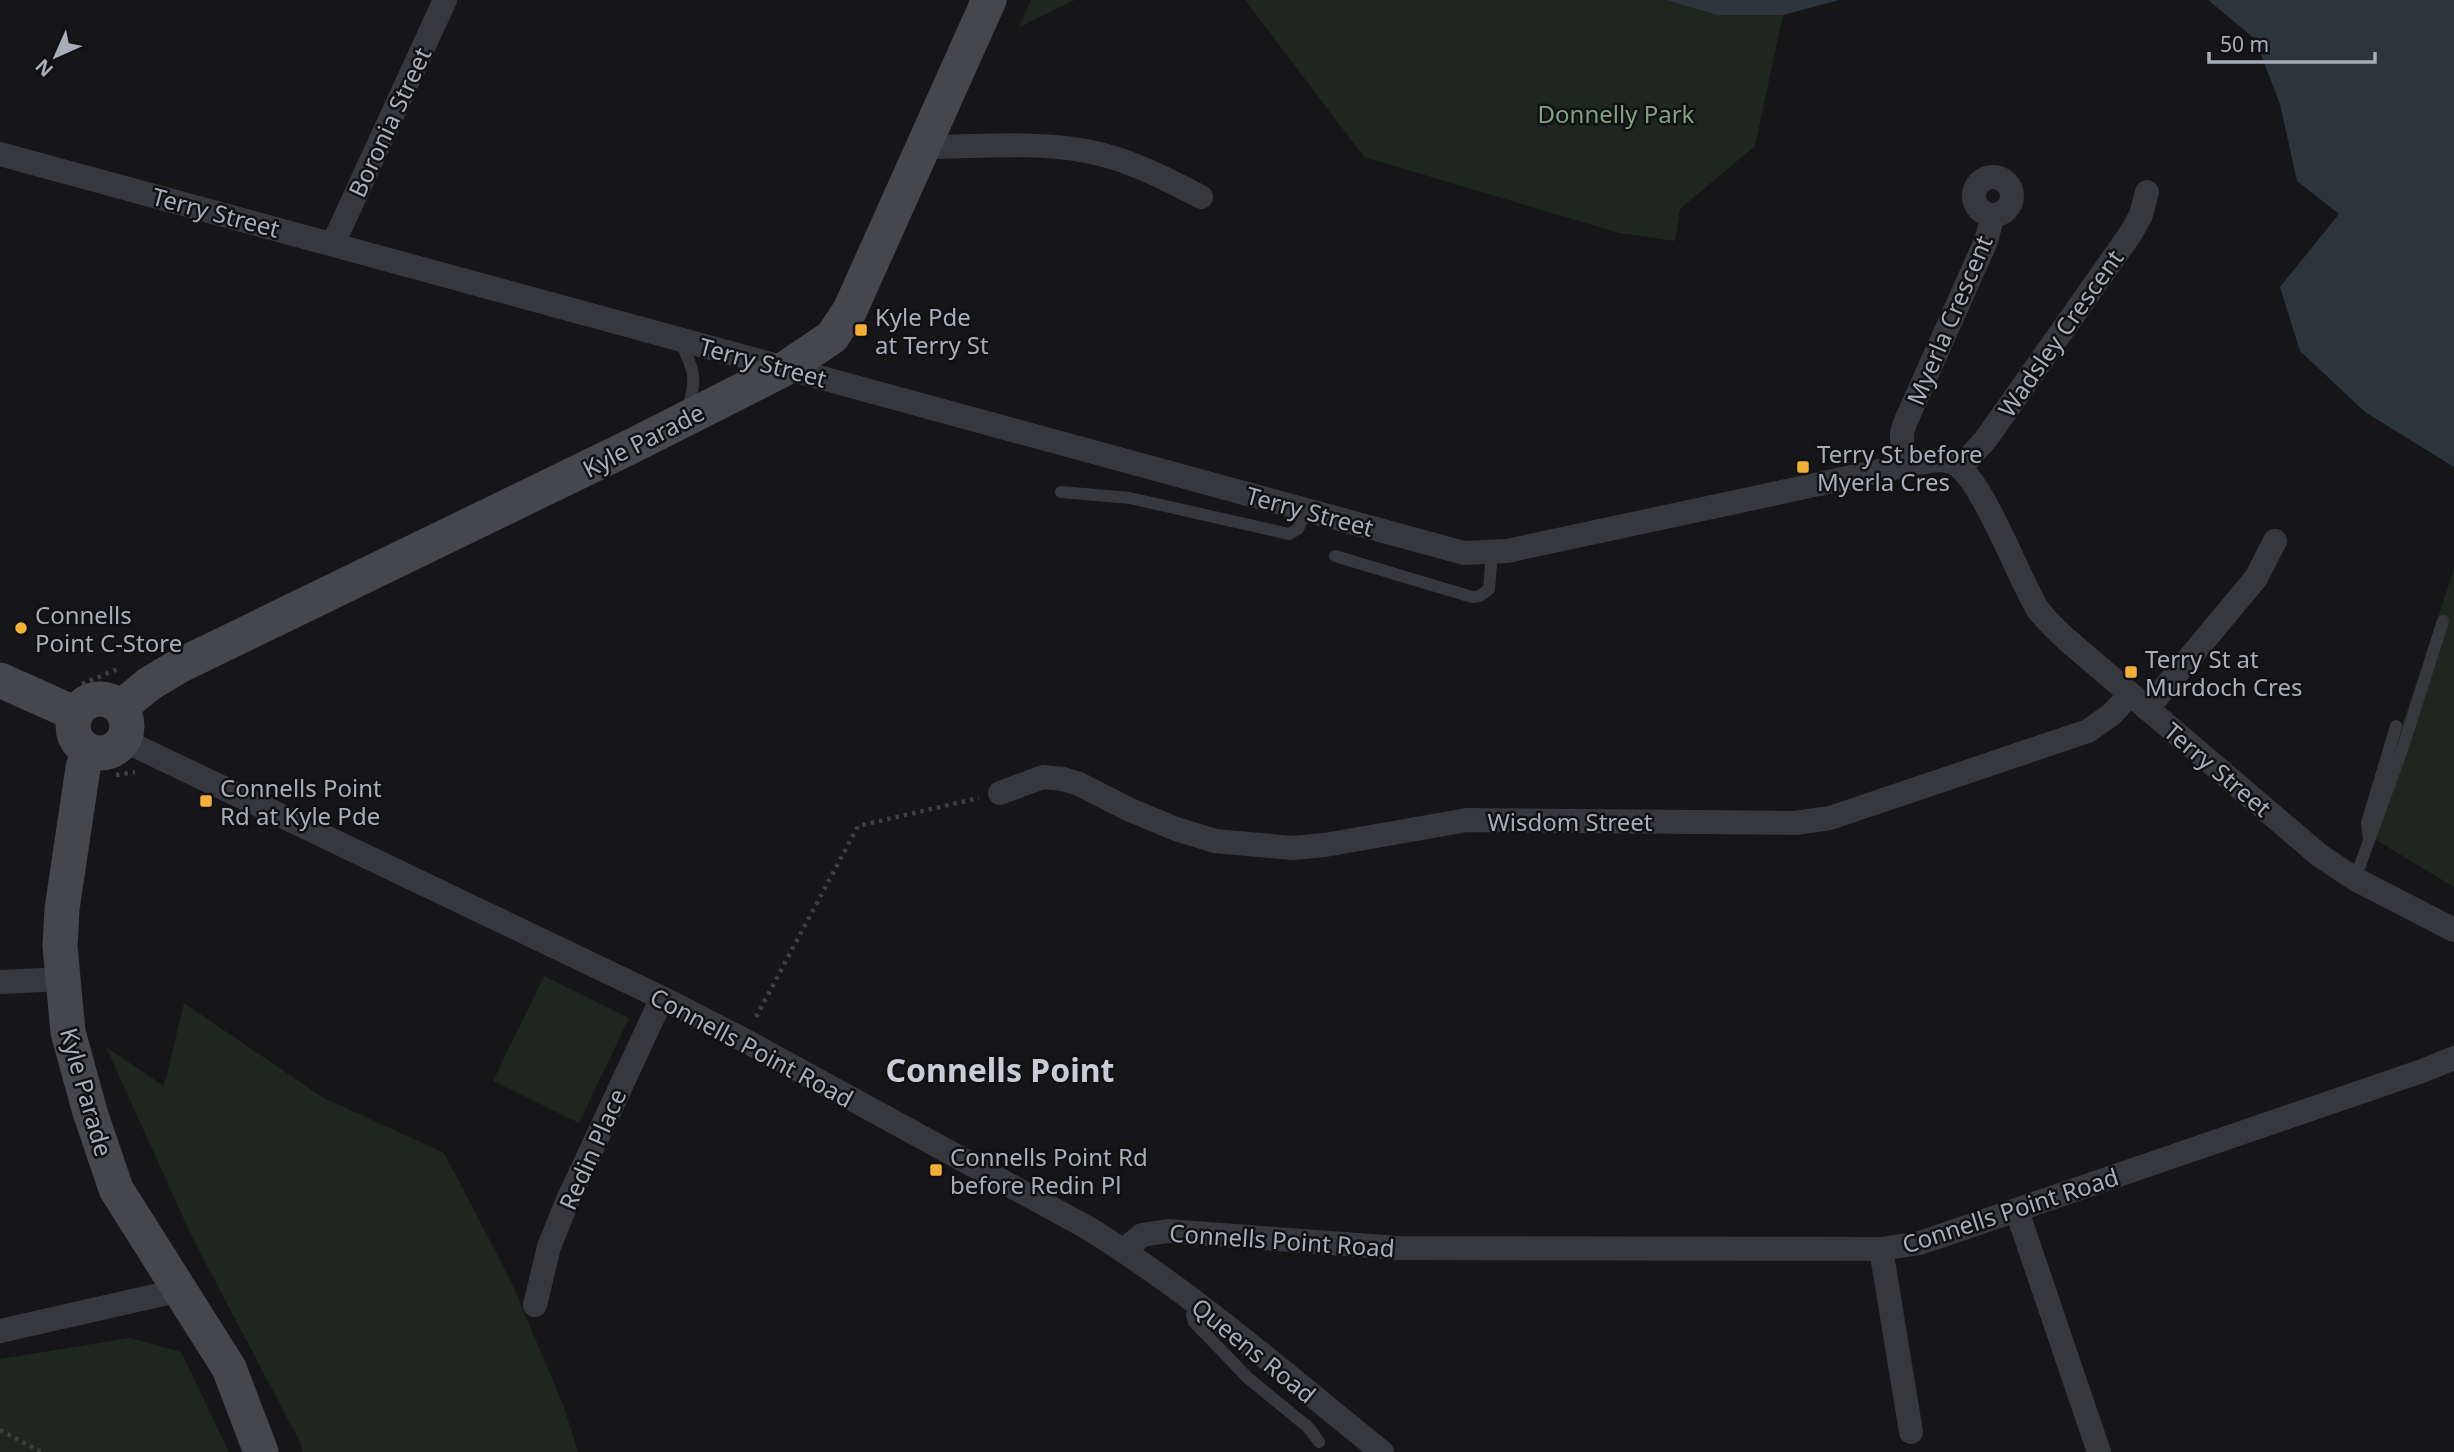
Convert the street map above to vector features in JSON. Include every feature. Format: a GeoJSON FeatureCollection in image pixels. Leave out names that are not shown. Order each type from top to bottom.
{"type":"FeatureCollection","features":[{"type":"Feature","properties":{"kind":"street","name":"Boronia Street"},"geometry":{"type":"LineString","coordinates":[[333,244],[445,0]]}},
{"type":"Feature","properties":{"kind":"street","name":"Kyle Parade"},"geometry":{"type":"LineString","coordinates":[[261,1452],[229,1368],[116,1189],[90,1112],[68,1032],[60,946],[62,909],[88,750],[112,750],[122,724],[149,684],[179,666],[684,420],[786,368],[832,337],[842,324],[989,0]]}},
{"type":"Feature","properties":{"kind":"street"},"geometry":{"type":"LineString","coordinates":[[923,147],[1046,147],[1087,151],[1153,172],[1201,197]]}},
{"type":"Feature","properties":{"kind":"street","name":"Terry Street"},"geometry":{"type":"LineString","coordinates":[[0,154],[1464,552],[1507,551],[1903,466],[1940,460],[1952,462],[1961,467],[1978,490],[2037,608],[2066,639],[2319,855],[2355,879],[2454,930]]}},
{"type":"Feature","properties":{"kind":"street","name":"Wadsley Crescent"},"geometry":{"type":"LineString","coordinates":[[1961,467],[1986,439],[2131,233],[2141,215],[2147,192]]}},
{"type":"Feature","properties":{"kind":"street","name":"Myerla Crescent"},"geometry":{"type":"LineString","coordinates":[[1903,466],[1902,433],[1905,423],[1986,241],[1993,215]]}},
{"type":"Feature","properties":{"kind":"street","name":"Wisdom Street"},"geometry":{"type":"LineString","coordinates":[[1000,793],[1043,777],[1063,779],[1079,784],[1128,810],[1215,841],[1293,848],[1325,845],[1467,820],[1795,823],[1830,818],[2088,731],[2112,714],[2139,702],[2256,578],[2275,541]]}},
{"type":"Feature","properties":{"kind":"street"},"geometry":{"type":"LineString","coordinates":[[0,680],[79,699]]}},
{"type":"Feature","properties":{"kind":"street"},"geometry":{"type":"LineString","coordinates":[[79,699],[81,707],[96,699],[113,702],[122,724]]}},
{"type":"Feature","properties":{"kind":"street"},"geometry":{"type":"LineString","coordinates":[[79,699],[73,730],[81,745],[88,750]]}},
{"type":"Feature","properties":{"kind":"street","name":"Connells Point Road"},"geometry":{"type":"LineString","coordinates":[[122,724],[756,1047],[1124,1250],[1142,1235],[1168,1231],[1398,1248],[1881,1249],[1920,1243],[2017,1211],[2454,1058]]}},
{"type":"Feature","properties":{"kind":"street"},"geometry":{"type":"LineString","coordinates":[[0,982],[63,979]]}},
{"type":"Feature","properties":{"kind":"street","name":"Redin Place"},"geometry":{"type":"LineString","coordinates":[[535,1304],[550,1247],[567,1202],[662,998]]}},
{"type":"Feature","properties":{"kind":"street"},"geometry":{"type":"LineString","coordinates":[[2017,1211],[2099,1452]]}},
{"type":"Feature","properties":{"kind":"street"},"geometry":{"type":"LineString","coordinates":[[1881,1249],[1911,1432]]}},
{"type":"Feature","properties":{"kind":"street","name":"Queens Road"},"geometry":{"type":"LineString","coordinates":[[1124,1250],[1195,1302],[1382,1452]]}},
{"type":"Feature","properties":{"kind":"street"},"geometry":{"type":"LineString","coordinates":[[0,1331],[181,1290]]}},
{"type":"Feature","properties":{"kind":"lane"},"geometry":{"type":"LineString","coordinates":[[679,339],[691,364],[695,382],[684,420]]}},
{"type":"Feature","properties":{"kind":"lane"},"geometry":{"type":"LineString","coordinates":[[1061,492],[1130,498],[1289,534],[1298,529],[1307,510]]}},
{"type":"Feature","properties":{"kind":"lane"},"geometry":{"type":"LineString","coordinates":[[1335,556],[1472,597],[1486,593],[1489,589],[1492,553]]}},
{"type":"Feature","properties":{"kind":"lane"},"geometry":{"type":"LineString","coordinates":[[2355,879],[2403,747],[2443,621]]}},
{"type":"Feature","properties":{"kind":"lane"},"geometry":{"type":"LineString","coordinates":[[2370,843],[2367,823],[2396,726]]}},
{"type":"Feature","properties":{"kind":"lane"},"geometry":{"type":"LineString","coordinates":[[1195,1302],[1192,1315],[1198,1327],[1248,1378],[1309,1428],[1319,1442]]}},
{"type":"Feature","properties":{"kind":"path"},"geometry":{"type":"LineString","coordinates":[[79,699],[118,669]]}},
{"type":"Feature","properties":{"kind":"path"},"geometry":{"type":"LineString","coordinates":[[116,775],[136,772]]}},
{"type":"Feature","properties":{"kind":"path"},"geometry":{"type":"LineString","coordinates":[[756,1017],[858,826],[1000,793]]}},
{"type":"Feature","properties":{"kind":"path"},"geometry":{"type":"LineString","coordinates":[[0,1430],[41,1452]]}},
{"type":"Feature","properties":{"kind":"green space"},"geometry":{"type":"Polygon","coordinates":[[[1031,0],[1075,0],[1019,27],[1031,0]]]}},
{"type":"Feature","properties":{"kind":"green space","name":"Donnelly Park"},"geometry":{"type":"Polygon","coordinates":[[[1245,0],[1666,0],[1717,15],[1783,15],[1755,146],[1680,209],[1675,241],[1619,233],[1364,157],[1245,0]]]}},
{"type":"Feature","properties":{"kind":"green space"},"geometry":{"type":"Polygon","coordinates":[[[2454,569],[2454,887],[2366,834],[2454,569]]]}},
{"type":"Feature","properties":{"kind":"green space"},"geometry":{"type":"Polygon","coordinates":[[[544,976],[629,1018],[579,1123],[493,1081],[544,976]]]}},
{"type":"Feature","properties":{"kind":"green space"},"geometry":{"type":"Polygon","coordinates":[[[184,1003],[322,1097],[444,1153],[510,1279],[564,1407],[578,1452],[302,1452],[301,1444],[192,1237],[106,1047],[164,1086],[184,1003]]]}},
{"type":"Feature","properties":{"kind":"green space"},"geometry":{"type":"Polygon","coordinates":[[[130,1338],[181,1352],[229,1452],[0,1452],[0,1359],[130,1338]]]}},
{"type":"Feature","properties":{"kind":"shaded area"},"geometry":{"type":"Polygon","coordinates":[[[1666,0],[1839,0],[1783,15],[1717,15],[1666,0]]]}},
{"type":"Feature","properties":{"kind":"shaded area"},"geometry":{"type":"Polygon","coordinates":[[[2208,0],[2454,0],[2454,467],[2365,412],[2300,351],[2280,287],[2339,214],[2297,181],[2280,104],[2255,39],[2208,0]]]}},
{"type":"Feature","properties":{"kind":"place","name":"Kyle Pde at Terry St"},"geometry":{"type":"Point","coordinates":[861,330]}},
{"type":"Feature","properties":{"kind":"place","name":"Terry St before Myerla Cres"},"geometry":{"type":"Point","coordinates":[1803,467]}},
{"type":"Feature","properties":{"kind":"place","name":"Connells Point C-Store"},"geometry":{"type":"Point","coordinates":[21,628]}},
{"type":"Feature","properties":{"kind":"place","name":"Terry St at Murdoch Cres"},"geometry":{"type":"Point","coordinates":[2131,672]}},
{"type":"Feature","properties":{"kind":"place","name":"Connells Point Rd at Kyle Pde"},"geometry":{"type":"Point","coordinates":[206,801]}},
{"type":"Feature","properties":{"kind":"place","name":"Connells Point Rd before Redin Pl"},"geometry":{"type":"Point","coordinates":[936,1170]}},
{"type":"Feature","properties":{"kind":"district","name":"Connells Point"},"geometry":{"type":"Point","coordinates":[1000,1069]}}]}
